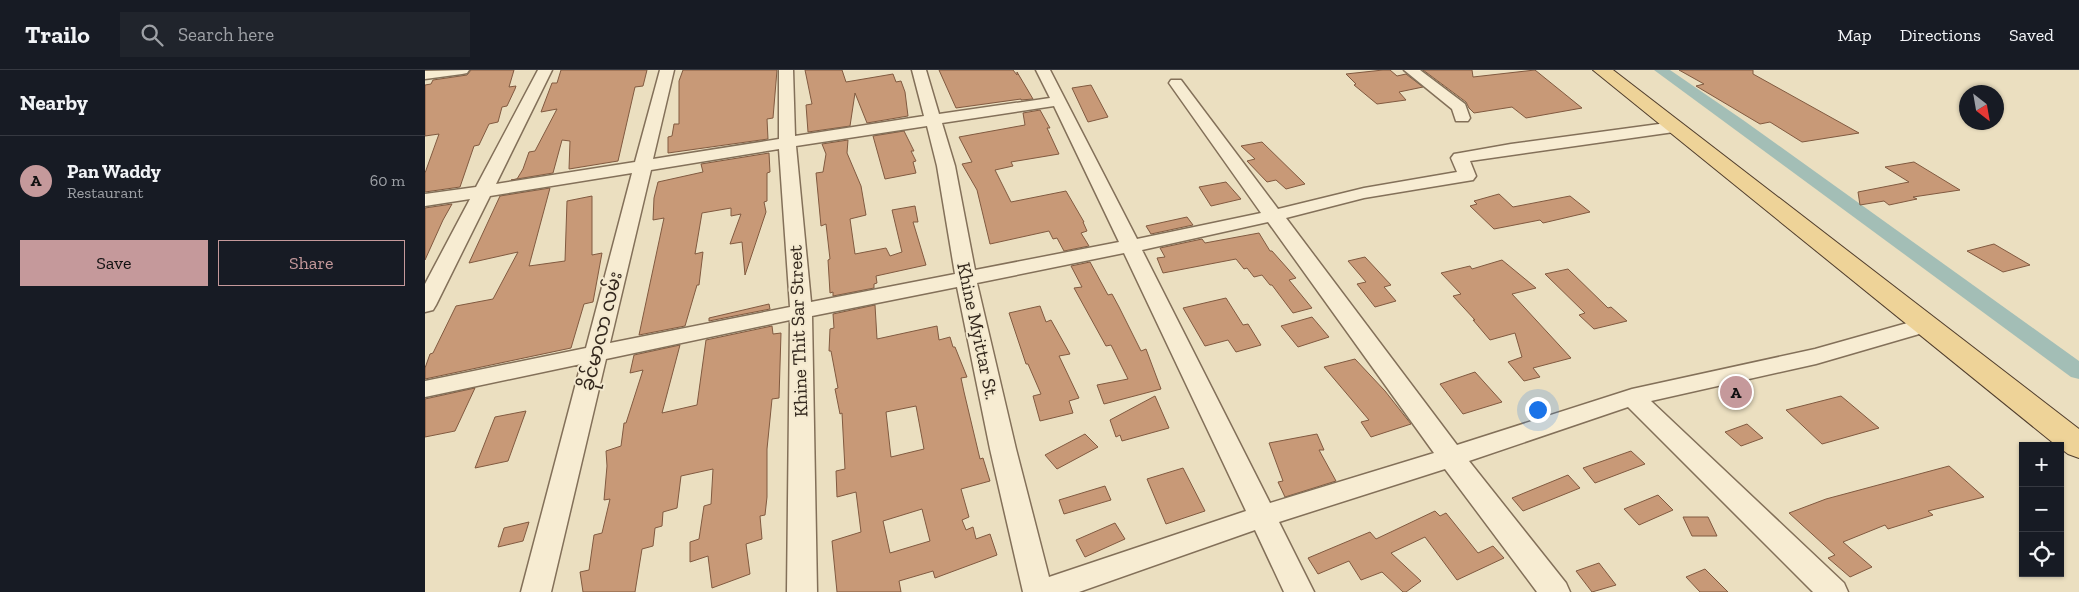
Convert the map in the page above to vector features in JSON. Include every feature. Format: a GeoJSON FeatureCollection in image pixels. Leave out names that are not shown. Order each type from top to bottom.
{"type":"FeatureCollection","features":[{"type":"Feature","properties":{"kind":"main road"},"geometry":{"type":"LineString","coordinates":[[1602,70],[2079,446]]}},
{"type":"Feature","properties":{"kind":"street"},"geometry":{"type":"LineString","coordinates":[[425,74],[462,70]]}},
{"type":"Feature","properties":{"kind":"street"},"geometry":{"type":"LineString","coordinates":[[425,305],[545,70]]}},
{"type":"Feature","properties":{"kind":"street","name":"ခိုင်မာလာ လမ်း"},"geometry":{"type":"LineString","coordinates":[[536,592],[667,70]]}},
{"type":"Feature","properties":{"kind":"street","name":"Khine Thit Sar Street"},"geometry":{"type":"LineString","coordinates":[[786,70],[787,142],[801,311],[802,592]]}},
{"type":"Feature","properties":{"kind":"street","name":"Khine Myittar St."},"geometry":{"type":"LineString","coordinates":[[919,70],[946,166],[966,279],[1003,449],[1040,592]]}},
{"type":"Feature","properties":{"kind":"street"},"geometry":{"type":"LineString","coordinates":[[1043,70],[1131,246],[1299,592]]}},
{"type":"Feature","properties":{"kind":"street"},"geometry":{"type":"LineString","coordinates":[[1411,70],[1459,107],[1463,118]]}},
{"type":"Feature","properties":{"kind":"street"},"geometry":{"type":"LineString","coordinates":[[1176,83],[1451,457],[1555,592]]}},
{"type":"Feature","properties":{"kind":"street"},"geometry":{"type":"LineString","coordinates":[[425,200],[643,167],[933,119],[1059,101]]}},
{"type":"Feature","properties":{"kind":"street"},"geometry":{"type":"LineString","coordinates":[[425,389],[801,311],[1131,246],[1272,216],[1364,193],[1467,176],[1460,158],[1674,127]]}},
{"type":"Feature","properties":{"kind":"street"},"geometry":{"type":"LineString","coordinates":[[1040,592],[1261,517],[1632,397],[1816,356],[1925,324]]}},
{"type":"Feature","properties":{"kind":"street"},"geometry":{"type":"LineString","coordinates":[[1632,397],[1833,592]]}},
{"type":"Feature","properties":{"kind":"building"},"geometry":{"type":"Polygon","coordinates":[[[471,70],[514,70],[509,87],[516,86],[515,89],[507,106],[502,107],[498,122],[489,124],[479,145],[474,146],[460,187],[425,192],[425,173],[439,134],[425,136],[425,85],[431,84],[433,80],[467,75],[471,70]]]}},
{"type":"Feature","properties":{"kind":"building"},"geometry":{"type":"Polygon","coordinates":[[[561,70],[647,70],[643,86],[635,87],[618,161],[569,169],[570,141],[562,140],[553,173],[517,179],[529,152],[535,151],[557,109],[541,112],[552,83],[557,83],[561,70]]]}},
{"type":"Feature","properties":{"kind":"building"},"geometry":{"type":"Polygon","coordinates":[[[683,70],[777,70],[773,118],[767,119],[768,139],[668,153],[668,137],[672,136],[674,124],[679,124],[679,81],[683,70]]]}},
{"type":"Feature","properties":{"kind":"building"},"geometry":{"type":"Polygon","coordinates":[[[805,70],[842,70],[846,82],[893,74],[896,82],[901,81],[905,92],[908,116],[867,123],[855,93],[850,126],[808,132],[806,105],[812,104],[805,70]]]}},
{"type":"Feature","properties":{"kind":"building"},"geometry":{"type":"Polygon","coordinates":[[[939,70],[1013,70],[1017,75],[1017,72],[1033,99],[956,108],[939,70]]]}},
{"type":"Feature","properties":{"kind":"building"},"geometry":{"type":"Polygon","coordinates":[[[1390,70],[1397,76],[1406,74],[1423,87],[1399,92],[1406,100],[1377,104],[1354,85],[1356,84],[1346,74],[1390,70]]]}},
{"type":"Feature","properties":{"kind":"building"},"geometry":{"type":"Polygon","coordinates":[[[1423,70],[1472,70],[1473,77],[1535,70],[1582,108],[1526,118],[1512,107],[1474,113],[1466,102],[1423,70]]]}},
{"type":"Feature","properties":{"kind":"building"},"geometry":{"type":"Polygon","coordinates":[[[1679,70],[1753,70],[1753,74],[1859,133],[1802,142],[1770,122],[1760,124],[1696,86],[1704,84],[1679,70]]]}},
{"type":"Feature","properties":{"kind":"building"},"geometry":{"type":"Polygon","coordinates":[[[1091,85],[1108,117],[1088,122],[1072,88],[1091,85]]]}},
{"type":"Feature","properties":{"kind":"building"},"geometry":{"type":"Polygon","coordinates":[[[1040,110],[1050,128],[1047,128],[1059,154],[1011,162],[1013,166],[995,170],[1011,202],[1066,191],[1084,222],[1087,231],[1081,233],[1089,246],[1064,251],[1057,238],[1053,239],[1049,231],[990,244],[977,190],[962,164],[972,162],[959,137],[1025,125],[1023,113],[1040,110]]]}},
{"type":"Feature","properties":{"kind":"building"},"geometry":{"type":"Polygon","coordinates":[[[904,131],[914,151],[911,151],[916,161],[913,162],[916,173],[885,179],[873,136],[904,131]]]}},
{"type":"Feature","properties":{"kind":"building"},"geometry":{"type":"Polygon","coordinates":[[[848,140],[847,153],[861,186],[866,215],[850,219],[855,254],[886,248],[890,256],[902,252],[892,210],[915,206],[918,222],[913,222],[926,265],[876,276],[877,283],[874,284],[874,288],[833,296],[833,292],[830,293],[828,260],[830,259],[826,224],[821,226],[816,173],[823,172],[826,154],[822,144],[848,140]]]}},
{"type":"Feature","properties":{"kind":"building"},"geometry":{"type":"Polygon","coordinates":[[[1262,142],[1305,184],[1286,189],[1276,180],[1267,182],[1247,161],[1255,159],[1241,146],[1262,142]]]}},
{"type":"Feature","properties":{"kind":"building"},"geometry":{"type":"Polygon","coordinates":[[[769,153],[770,172],[767,173],[767,201],[764,202],[766,212],[745,275],[742,242],[730,244],[741,214],[731,216],[731,208],[702,213],[695,254],[703,252],[699,285],[697,285],[685,326],[639,335],[664,218],[653,220],[654,198],[658,182],[703,172],[701,164],[769,153]]]}},
{"type":"Feature","properties":{"kind":"building"},"geometry":{"type":"Polygon","coordinates":[[[1914,162],[1960,190],[1913,197],[1917,199],[1889,205],[1884,201],[1860,205],[1858,192],[1909,182],[1885,167],[1914,162]]]}},
{"type":"Feature","properties":{"kind":"building"},"geometry":{"type":"Polygon","coordinates":[[[1226,182],[1241,199],[1211,206],[1199,187],[1226,182]]]}},
{"type":"Feature","properties":{"kind":"building"},"geometry":{"type":"Polygon","coordinates":[[[550,188],[529,266],[565,261],[567,201],[592,196],[592,255],[602,253],[593,302],[584,304],[571,348],[425,379],[425,368],[430,354],[433,353],[456,306],[493,299],[518,252],[469,263],[500,196],[550,188]]]}},
{"type":"Feature","properties":{"kind":"building"},"geometry":{"type":"Polygon","coordinates":[[[1499,194],[1513,207],[1570,196],[1590,212],[1543,223],[1540,220],[1494,229],[1470,206],[1477,204],[1474,201],[1499,194]]]}},
{"type":"Feature","properties":{"kind":"building"},"geometry":{"type":"Polygon","coordinates":[[[452,204],[443,220],[425,260],[425,208],[452,204]]]}},
{"type":"Feature","properties":{"kind":"building"},"geometry":{"type":"Polygon","coordinates":[[[1187,217],[1193,225],[1151,234],[1146,226],[1187,217]]]}},
{"type":"Feature","properties":{"kind":"building"},"geometry":{"type":"Polygon","coordinates":[[[1259,233],[1270,251],[1296,278],[1289,280],[1312,308],[1293,313],[1262,275],[1254,277],[1236,259],[1163,273],[1157,258],[1165,257],[1160,248],[1202,239],[1205,243],[1259,233]]]}},
{"type":"Feature","properties":{"kind":"building"},"geometry":{"type":"Polygon","coordinates":[[[1994,244],[2030,265],[2003,272],[1967,251],[1994,244]]]}},
{"type":"Feature","properties":{"kind":"building"},"geometry":{"type":"Polygon","coordinates":[[[1365,257],[1391,285],[1384,287],[1396,301],[1375,307],[1357,284],[1366,282],[1348,261],[1365,257]]]}},
{"type":"Feature","properties":{"kind":"building"},"geometry":{"type":"Polygon","coordinates":[[[1502,260],[1536,288],[1512,294],[1571,358],[1533,368],[1540,377],[1524,381],[1508,362],[1522,357],[1515,333],[1490,340],[1453,296],[1461,294],[1441,273],[1470,266],[1472,269],[1502,260]]]}},
{"type":"Feature","properties":{"kind":"building"},"geometry":{"type":"Polygon","coordinates":[[[1090,262],[1108,295],[1112,294],[1141,351],[1146,349],[1161,389],[1104,404],[1097,385],[1128,379],[1111,345],[1106,346],[1074,288],[1082,287],[1071,266],[1090,262]]]}},
{"type":"Feature","properties":{"kind":"building"},"geometry":{"type":"Polygon","coordinates":[[[1568,269],[1608,308],[1611,307],[1627,321],[1594,329],[1579,315],[1585,313],[1545,274],[1568,269]]]}},
{"type":"Feature","properties":{"kind":"building"},"geometry":{"type":"Polygon","coordinates":[[[1226,298],[1243,325],[1248,324],[1261,345],[1236,352],[1228,340],[1205,346],[1183,308],[1226,298]]]}},
{"type":"Feature","properties":{"kind":"building"},"geometry":{"type":"Polygon","coordinates":[[[769,304],[770,309],[709,321],[709,318],[769,304]]]}},
{"type":"Feature","properties":{"kind":"building"},"geometry":{"type":"Polygon","coordinates":[[[875,305],[877,339],[937,326],[939,340],[950,337],[967,377],[961,378],[964,392],[980,459],[983,458],[990,481],[961,489],[969,517],[962,520],[966,530],[973,527],[976,539],[990,534],[997,555],[935,578],[933,571],[899,581],[901,592],[837,592],[832,541],[861,532],[856,492],[837,497],[836,471],[845,469],[842,413],[840,414],[835,389],[838,388],[831,351],[829,351],[830,329],[834,328],[833,314],[875,305]],[[916,406],[886,412],[891,457],[924,449],[916,406]],[[922,509],[883,521],[890,553],[930,541],[922,509]]]}},
{"type":"Feature","properties":{"kind":"building"},"geometry":{"type":"Polygon","coordinates":[[[1040,306],[1046,322],[1051,320],[1070,354],[1059,356],[1079,398],[1069,401],[1073,413],[1040,421],[1033,396],[1041,394],[1028,364],[1026,364],[1009,313],[1040,306]]]}},
{"type":"Feature","properties":{"kind":"building"},"geometry":{"type":"Polygon","coordinates":[[[1312,317],[1329,337],[1298,347],[1281,326],[1312,317]]]}},
{"type":"Feature","properties":{"kind":"building"},"geometry":{"type":"Polygon","coordinates":[[[772,326],[773,334],[781,333],[779,398],[772,399],[767,449],[767,497],[765,515],[760,516],[762,539],[746,544],[750,574],[712,588],[708,556],[690,562],[690,542],[699,539],[704,506],[711,504],[713,469],[681,476],[677,508],[663,512],[662,526],[655,528],[653,546],[642,549],[635,592],[583,592],[580,572],[589,570],[594,535],[602,533],[610,499],[604,500],[607,466],[606,451],[621,446],[624,423],[626,423],[643,370],[630,373],[634,355],[680,345],[662,413],[697,405],[706,340],[772,326]]]}},
{"type":"Feature","properties":{"kind":"building"},"geometry":{"type":"Polygon","coordinates":[[[1355,359],[1385,391],[1411,424],[1371,437],[1361,422],[1369,420],[1324,367],[1355,359]]]}},
{"type":"Feature","properties":{"kind":"building"},"geometry":{"type":"Polygon","coordinates":[[[1475,372],[1502,402],[1463,414],[1440,384],[1475,372]]]}},
{"type":"Feature","properties":{"kind":"building"},"geometry":{"type":"Polygon","coordinates":[[[475,388],[455,431],[425,437],[425,399],[475,388]]]}},
{"type":"Feature","properties":{"kind":"building"},"geometry":{"type":"Polygon","coordinates":[[[1155,396],[1169,428],[1122,441],[1120,435],[1116,437],[1110,420],[1155,396]]]}},
{"type":"Feature","properties":{"kind":"building"},"geometry":{"type":"Polygon","coordinates":[[[1841,396],[1879,428],[1822,444],[1786,410],[1841,396]]]}},
{"type":"Feature","properties":{"kind":"building"},"geometry":{"type":"Polygon","coordinates":[[[526,411],[508,461],[475,468],[495,417],[526,411]]]}},
{"type":"Feature","properties":{"kind":"building"},"geometry":{"type":"Polygon","coordinates":[[[1747,424],[1763,438],[1741,446],[1725,432],[1747,424]]]}},
{"type":"Feature","properties":{"kind":"building"},"geometry":{"type":"Polygon","coordinates":[[[1085,434],[1098,447],[1057,469],[1045,455],[1085,434]]]}},
{"type":"Feature","properties":{"kind":"building"},"geometry":{"type":"Polygon","coordinates":[[[1317,434],[1324,450],[1319,450],[1336,481],[1285,497],[1278,482],[1283,481],[1269,443],[1317,434]]]}},
{"type":"Feature","properties":{"kind":"building"},"geometry":{"type":"Polygon","coordinates":[[[1631,451],[1645,464],[1595,483],[1583,468],[1631,451]]]}},
{"type":"Feature","properties":{"kind":"building"},"geometry":{"type":"Polygon","coordinates":[[[1949,466],[1984,497],[1928,511],[1933,515],[1888,529],[1885,525],[1843,542],[1872,567],[1850,577],[1828,558],[1835,555],[1789,513],[1826,499],[1949,466]]]}},
{"type":"Feature","properties":{"kind":"building"},"geometry":{"type":"Polygon","coordinates":[[[1183,468],[1205,511],[1166,524],[1147,479],[1183,468]]]}},
{"type":"Feature","properties":{"kind":"building"},"geometry":{"type":"Polygon","coordinates":[[[1568,475],[1580,488],[1523,511],[1512,498],[1568,475]]]}},
{"type":"Feature","properties":{"kind":"building"},"geometry":{"type":"Polygon","coordinates":[[[1105,486],[1111,500],[1064,514],[1059,500],[1105,486]]]}},
{"type":"Feature","properties":{"kind":"building"},"geometry":{"type":"Polygon","coordinates":[[[1658,495],[1673,510],[1639,525],[1624,509],[1658,495]]]}},
{"type":"Feature","properties":{"kind":"building"},"geometry":{"type":"Polygon","coordinates":[[[1435,511],[1440,516],[1446,513],[1478,553],[1493,546],[1504,558],[1457,580],[1425,537],[1391,553],[1421,581],[1406,592],[1403,592],[1382,572],[1361,580],[1349,561],[1318,574],[1308,558],[1370,532],[1376,539],[1435,511]]]}},
{"type":"Feature","properties":{"kind":"building"},"geometry":{"type":"Polygon","coordinates":[[[1683,517],[1708,517],[1717,536],[1692,536],[1683,517]]]}},
{"type":"Feature","properties":{"kind":"building"},"geometry":{"type":"Polygon","coordinates":[[[529,522],[523,541],[498,547],[504,528],[529,522]]]}},
{"type":"Feature","properties":{"kind":"building"},"geometry":{"type":"Polygon","coordinates":[[[1115,523],[1125,539],[1085,557],[1076,540],[1115,523]]]}},
{"type":"Feature","properties":{"kind":"building"},"geometry":{"type":"Polygon","coordinates":[[[1599,563],[1616,585],[1592,592],[1576,571],[1599,563]]]}},
{"type":"Feature","properties":{"kind":"building"},"geometry":{"type":"Polygon","coordinates":[[[1705,569],[1728,592],[1700,592],[1686,577],[1705,569]]]}},
{"type":"Feature","properties":{"kind":"waterway"},"geometry":{"type":"LineString","coordinates":[[1661,70],[1738,123],[2079,372]]}},
{"type":"Feature","properties":{"kind":"place","name":"Pan Waddy"},"geometry":{"type":"Point","coordinates":[1736,392]}}]}
